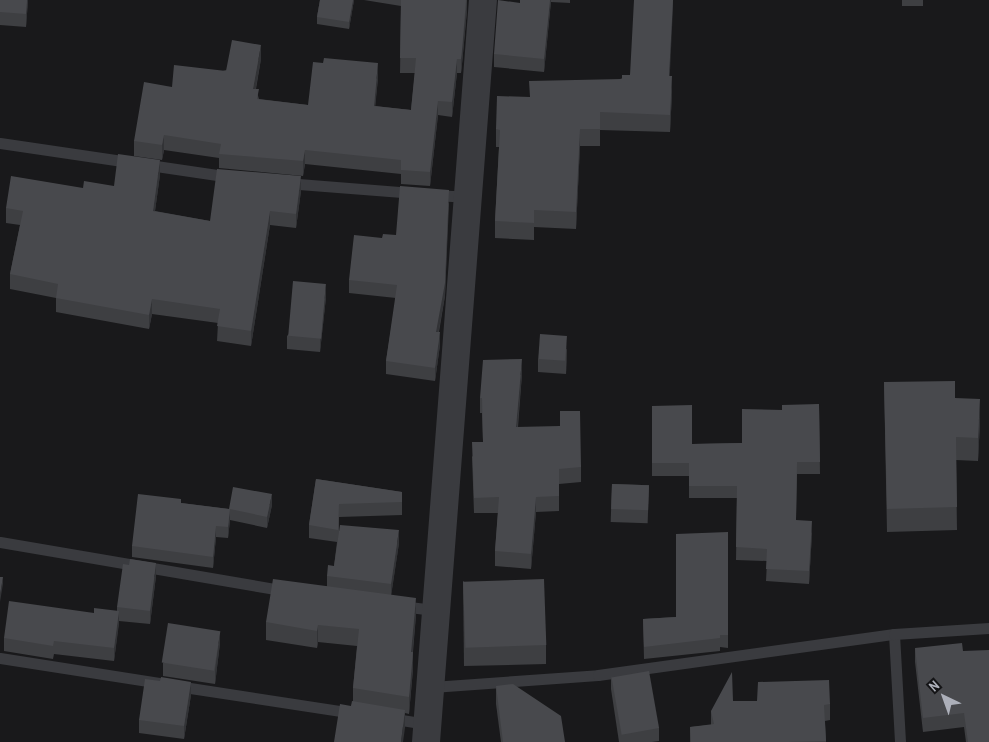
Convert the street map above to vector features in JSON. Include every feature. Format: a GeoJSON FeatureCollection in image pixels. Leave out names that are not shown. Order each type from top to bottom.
{"type":"FeatureCollection","features":[{"type":"Feature","properties":{"kind":"street"},"geometry":{"type":"LineString","coordinates":[[427,733],[483,0]]}},
{"type":"Feature","properties":{"kind":"lane"},"geometry":{"type":"LineString","coordinates":[[0,143],[245,179]]}},
{"type":"Feature","properties":{"kind":"lane"},"geometry":{"type":"LineString","coordinates":[[273,182],[467,197]]}},
{"type":"Feature","properties":{"kind":"lane"},"geometry":{"type":"LineString","coordinates":[[0,542],[295,592]]}},
{"type":"Feature","properties":{"kind":"lane"},"geometry":{"type":"LineString","coordinates":[[392,605],[436,610]]}},
{"type":"Feature","properties":{"kind":"lane"},"geometry":{"type":"LineString","coordinates":[[432,687],[598,675],[894,634],[989,628]]}},
{"type":"Feature","properties":{"kind":"lane"},"geometry":{"type":"LineString","coordinates":[[894,634],[900,742]]}},
{"type":"Feature","properties":{"kind":"lane"},"geometry":{"type":"LineString","coordinates":[[0,658],[373,716],[427,733]]}},
{"type":"Feature","properties":{"kind":"building"},"geometry":{"type":"Polygon","coordinates":[[[0,0],[27,0],[26,14],[0,12],[0,0]]]}},
{"type":"Feature","properties":{"kind":"building"},"geometry":{"type":"Polygon","coordinates":[[[320,0],[353,0],[349,22],[317,17],[320,0]]]}},
{"type":"Feature","properties":{"kind":"building"},"geometry":{"type":"Polygon","coordinates":[[[401,0],[466,0],[461,59],[457,59],[452,102],[438,101],[430,172],[401,170],[401,160],[305,150],[303,161],[219,154],[221,144],[164,135],[162,145],[134,141],[144,82],[172,87],[174,65],[226,71],[232,40],[261,45],[253,89],[259,89],[257,99],[308,105],[313,62],[323,63],[324,58],[378,63],[374,106],[411,110],[416,58],[400,58],[401,0]]]}},
{"type":"Feature","properties":{"kind":"building"},"geometry":{"type":"Polygon","coordinates":[[[498,0],[520,3],[520,0],[550,0],[544,59],[494,54],[498,0]]]}},
{"type":"Feature","properties":{"kind":"building"},"geometry":{"type":"Polygon","coordinates":[[[634,0],[673,0],[669,76],[672,76],[670,115],[600,112],[600,129],[580,129],[576,212],[534,210],[534,223],[495,221],[500,130],[496,129],[497,96],[530,97],[529,81],[622,79],[622,75],[630,75],[634,0]]]}},
{"type":"Feature","properties":{"kind":"building"},"geometry":{"type":"Polygon","coordinates":[[[118,154],[160,160],[153,211],[210,221],[217,169],[301,176],[296,214],[270,211],[251,331],[217,326],[220,309],[152,299],[149,315],[56,298],[58,284],[10,274],[23,211],[6,208],[11,176],[83,188],[84,181],[114,186],[118,154]]]}},
{"type":"Feature","properties":{"kind":"building"},"geometry":{"type":"Polygon","coordinates":[[[400,186],[449,190],[445,283],[436,332],[440,332],[435,368],[386,361],[397,285],[349,280],[354,235],[382,238],[383,234],[396,235],[400,186]]]}},
{"type":"Feature","properties":{"kind":"building"},"geometry":{"type":"Polygon","coordinates":[[[293,281],[326,284],[321,339],[288,336],[293,281]]]}},
{"type":"Feature","properties":{"kind":"building"},"geometry":{"type":"Polygon","coordinates":[[[540,334],[567,336],[565,361],[538,359],[540,334]]]}},
{"type":"Feature","properties":{"kind":"building"},"geometry":{"type":"Polygon","coordinates":[[[522,359],[516,427],[560,426],[560,411],[580,411],[581,467],[559,469],[559,496],[536,497],[531,554],[495,551],[499,497],[474,498],[472,442],[483,442],[482,398],[480,398],[483,360],[522,359]]]}},
{"type":"Feature","properties":{"kind":"building"},"geometry":{"type":"Polygon","coordinates":[[[955,381],[955,398],[980,399],[978,438],[956,437],[957,507],[887,509],[884,382],[955,381]]]}},
{"type":"Feature","properties":{"kind":"building"},"geometry":{"type":"Polygon","coordinates":[[[819,404],[820,462],[797,462],[796,520],[812,521],[809,571],[766,569],[767,549],[736,547],[737,486],[689,486],[689,463],[652,463],[652,406],[692,405],[692,444],[742,443],[742,409],[782,410],[782,405],[819,404]]]}},
{"type":"Feature","properties":{"kind":"building"},"geometry":{"type":"Polygon","coordinates":[[[316,479],[402,492],[402,502],[339,504],[338,530],[309,525],[316,479]]]}},
{"type":"Feature","properties":{"kind":"building"},"geometry":{"type":"Polygon","coordinates":[[[612,484],[649,485],[648,510],[611,509],[612,484]]]}},
{"type":"Feature","properties":{"kind":"building"},"geometry":{"type":"Polygon","coordinates":[[[233,487],[272,494],[267,517],[230,509],[228,527],[216,526],[213,557],[132,546],[138,494],[181,499],[181,503],[229,509],[233,487]]]}},
{"type":"Feature","properties":{"kind":"building"},"geometry":{"type":"Polygon","coordinates":[[[340,525],[399,530],[391,584],[327,576],[328,565],[334,566],[340,525]]]}},
{"type":"Feature","properties":{"kind":"building"},"geometry":{"type":"Polygon","coordinates":[[[728,532],[728,635],[720,635],[720,638],[644,647],[643,619],[676,617],[676,534],[728,532]]]}},
{"type":"Feature","properties":{"kind":"building"},"geometry":{"type":"Polygon","coordinates":[[[130,559],[156,563],[150,611],[117,607],[123,564],[129,565],[130,559]]]}},
{"type":"Feature","properties":{"kind":"building"},"geometry":{"type":"Polygon","coordinates":[[[0,577],[3,577],[0,595],[0,577]]]}},
{"type":"Feature","properties":{"kind":"building"},"geometry":{"type":"Polygon","coordinates":[[[273,579],[416,598],[409,697],[353,688],[359,629],[318,625],[317,631],[266,622],[273,579]]]}},
{"type":"Feature","properties":{"kind":"building"},"geometry":{"type":"Polygon","coordinates":[[[544,579],[546,645],[465,648],[463,582],[544,579]]]}},
{"type":"Feature","properties":{"kind":"building"},"geometry":{"type":"Polygon","coordinates":[[[9,601],[94,613],[94,608],[119,611],[114,648],[54,641],[53,646],[4,638],[9,601]]]}},
{"type":"Feature","properties":{"kind":"building"},"geometry":{"type":"Polygon","coordinates":[[[168,623],[220,631],[214,671],[162,663],[168,623]]]}},
{"type":"Feature","properties":{"kind":"building"},"geometry":{"type":"Polygon","coordinates":[[[962,643],[963,651],[989,650],[989,742],[968,742],[964,713],[923,718],[915,648],[962,643]]]}},
{"type":"Feature","properties":{"kind":"building"},"geometry":{"type":"Polygon","coordinates":[[[649,671],[659,728],[622,735],[612,678],[649,671]]]}},
{"type":"Feature","properties":{"kind":"building"},"geometry":{"type":"Polygon","coordinates":[[[732,672],[733,701],[757,701],[758,682],[829,680],[830,704],[824,705],[826,741],[691,742],[690,727],[714,724],[711,711],[732,672]]]}},
{"type":"Feature","properties":{"kind":"building"},"geometry":{"type":"Polygon","coordinates":[[[161,677],[191,682],[184,726],[139,720],[145,679],[160,681],[161,677]]]}},
{"type":"Feature","properties":{"kind":"building"},"geometry":{"type":"Polygon","coordinates":[[[513,684],[561,716],[565,742],[503,742],[496,686],[513,684]]]}},
{"type":"Feature","properties":{"kind":"building"},"geometry":{"type":"Polygon","coordinates":[[[352,701],[405,710],[401,742],[334,742],[340,704],[351,706],[352,701]]]}}]}
